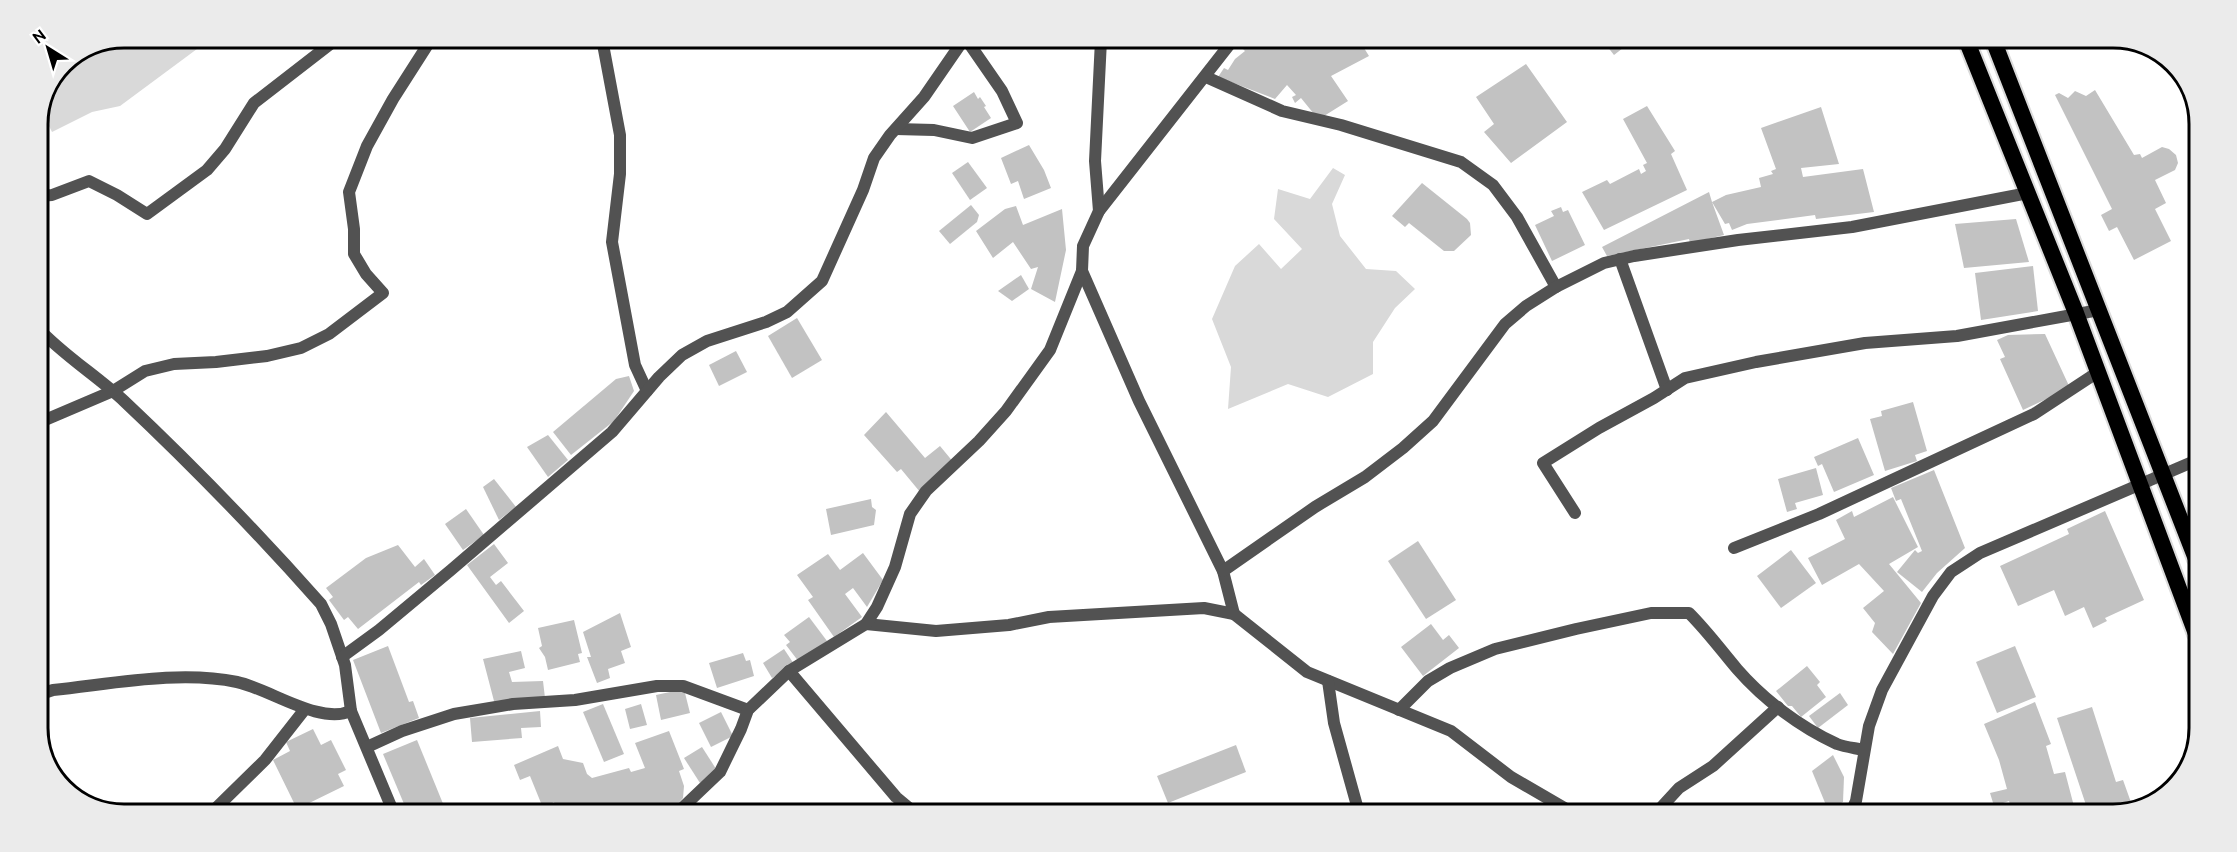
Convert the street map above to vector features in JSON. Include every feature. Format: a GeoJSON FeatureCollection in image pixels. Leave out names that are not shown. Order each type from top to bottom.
{"type":"FeatureCollection","features":[{"type":"Feature","properties":{"kind":"highway"},"geometry":{"type":"LineString","coordinates":[[1969,48],[2076,313],[2189,615]]}},
{"type":"Feature","properties":{"kind":"highway"},"geometry":{"type":"LineString","coordinates":[[1996,48],[2189,541]]}},
{"type":"Feature","properties":{"kind":"street"},"geometry":{"type":"LineString","coordinates":[[48,195],[89,182],[117,195],[147,214],[207,170],[225,149],[254,103],[325,48]]}},
{"type":"Feature","properties":{"kind":"street"},"geometry":{"type":"LineString","coordinates":[[48,419],[113,391],[145,371],[174,364],[267,356],[301,348],[329,334],[383,293],[366,274],[354,254],[354,229],[349,192],[368,146],[393,99],[426,48]]}},
{"type":"Feature","properties":{"kind":"street"},"geometry":{"type":"LineString","coordinates":[[604,48],[620,135],[620,174],[612,242],[635,365],[647,391]]}},
{"type":"Feature","properties":{"kind":"street"},"geometry":{"type":"LineString","coordinates":[[342,657],[397,615],[590,452],[612,432],[682,355],[707,341],[765,322],[787,312],[822,281],[863,190],[874,158],[924,97],[959,48]]}},
{"type":"Feature","properties":{"kind":"street"},"geometry":{"type":"LineString","coordinates":[[896,129],[934,130],[972,138],[1017,123],[1002,91],[971,48]]}},
{"type":"Feature","properties":{"kind":"street"},"geometry":{"type":"LineString","coordinates":[[1099,211],[1095,161],[1101,48]]}},
{"type":"Feature","properties":{"kind":"street"},"geometry":{"type":"LineString","coordinates":[[686,804],[720,772],[748,710],[789,671],[866,624],[877,607],[895,567],[910,514],[926,491],[979,441],[1029,381],[1050,350],[1082,271],[1083,246],[1099,211],[1227,48]]}},
{"type":"Feature","properties":{"kind":"street"},"geometry":{"type":"LineString","coordinates":[[1206,77],[1282,111],[1341,125],[1461,162],[1493,185],[1517,217],[1556,287]]}},
{"type":"Feature","properties":{"kind":"street"},"geometry":{"type":"LineString","coordinates":[[1223,571],[1314,507],[1365,477],[1403,448],[1433,421],[1505,324],[1526,306],[1556,287],[1604,263],[1738,240],[1852,226],[2028,193]]}},
{"type":"Feature","properties":{"kind":"street"},"geometry":{"type":"LineString","coordinates":[[1620,260],[1667,390]]}},
{"type":"Feature","properties":{"kind":"street"},"geometry":{"type":"LineString","coordinates":[[1082,271],[1139,401],[1223,571],[1234,614]]}},
{"type":"Feature","properties":{"kind":"street"},"geometry":{"type":"LineString","coordinates":[[1575,513],[1543,463],[1685,378],[1756,362],[1865,343],[1957,336],[2099,310]]}},
{"type":"Feature","properties":{"kind":"street"},"geometry":{"type":"LineString","coordinates":[[48,339],[113,391],[205,479],[321,604],[331,624],[342,657],[351,711],[391,804]]}},
{"type":"Feature","properties":{"kind":"street"},"geometry":{"type":"LineString","coordinates":[[1734,548],[1819,514],[2034,414],[2098,372]]}},
{"type":"Feature","properties":{"kind":"street"},"geometry":{"type":"LineString","coordinates":[[1855,804],[1869,726],[1881,690],[1933,596],[1952,572],[1980,553],[2189,463]]}},
{"type":"Feature","properties":{"kind":"street"},"geometry":{"type":"LineString","coordinates":[[866,624],[936,631],[1009,625],[1049,617],[1204,608],[1234,614],[1307,672],[1451,731],[1511,777],[1558,804]]}},
{"type":"Feature","properties":{"kind":"street"},"geometry":{"type":"LineString","coordinates":[[1399,710],[1428,681],[1450,668],[1496,650],[1576,629],[1652,614],[1689,613],[1763,696],[1810,729],[1839,745],[1864,750]]}},
{"type":"Feature","properties":{"kind":"street"},"geometry":{"type":"LineString","coordinates":[[789,671],[904,804]]}},
{"type":"Feature","properties":{"kind":"street"},"geometry":{"type":"LineString","coordinates":[[48,692],[187,676],[238,682],[279,696],[305,709],[340,716],[351,711]]}},
{"type":"Feature","properties":{"kind":"street"},"geometry":{"type":"LineString","coordinates":[[1328,681],[1334,723],[1356,804]]}},
{"type":"Feature","properties":{"kind":"street"},"geometry":{"type":"LineString","coordinates":[[367,747],[402,730],[454,714],[513,704],[575,700],[657,686],[683,686],[748,710]]}},
{"type":"Feature","properties":{"kind":"street"},"geometry":{"type":"LineString","coordinates":[[1664,804],[1679,788],[1713,766],[1778,706]]}},
{"type":"Feature","properties":{"kind":"street"},"geometry":{"type":"LineString","coordinates":[[220,804],[265,760],[305,709]]}},
{"type":"Feature","properties":{"kind":"shaded area"},"geometry":{"type":"Polygon","coordinates":[[[198,48],[120,106],[92,112],[52,132],[48,124],[49,109],[61,82],[64,78],[78,78],[78,64],[82,61],[109,49],[198,48]]]}},
{"type":"Feature","properties":{"kind":"shaded area"},"geometry":{"type":"Polygon","coordinates":[[[1333,168],[1345,175],[1332,204],[1340,236],[1366,269],[1396,271],[1415,289],[1395,308],[1373,342],[1373,374],[1328,397],[1288,384],[1228,409],[1231,367],[1212,319],[1235,266],[1259,244],[1281,269],[1302,249],[1274,219],[1278,189],[1310,199],[1333,168]]]}},
{"type":"Feature","properties":{"kind":"building"},"geometry":{"type":"Polygon","coordinates":[[[1242,48],[1364,48],[1369,56],[1331,76],[1348,101],[1324,116],[1314,114],[1301,98],[1295,103],[1292,97],[1296,95],[1287,85],[1275,99],[1218,77],[1224,68],[1228,70],[1235,59],[1245,51],[1242,48]]]}},
{"type":"Feature","properties":{"kind":"building"},"geometry":{"type":"Polygon","coordinates":[[[1608,48],[1623,48],[1614,55],[1608,48]]]}},
{"type":"Feature","properties":{"kind":"building"},"geometry":{"type":"Polygon","coordinates":[[[1526,64],[1567,122],[1511,163],[1484,132],[1494,124],[1476,97],[1526,64]]]}},
{"type":"Feature","properties":{"kind":"building"},"geometry":{"type":"Polygon","coordinates":[[[2095,90],[2134,155],[2140,154],[2142,158],[2162,147],[2176,155],[2178,163],[2175,170],[2155,180],[2166,203],[2155,209],[2171,241],[2134,260],[2117,227],[2109,231],[2101,215],[2112,209],[2055,95],[2059,93],[2068,98],[2075,91],[2086,96],[2095,90]]]}},
{"type":"Feature","properties":{"kind":"building"},"geometry":{"type":"Polygon","coordinates":[[[974,92],[986,106],[984,107],[991,118],[970,132],[953,106],[974,92]]]}},
{"type":"Feature","properties":{"kind":"building"},"geometry":{"type":"Polygon","coordinates":[[[1647,106],[1675,151],[1671,154],[1687,190],[1604,230],[1582,192],[1607,180],[1610,184],[1639,169],[1641,174],[1646,171],[1643,165],[1647,163],[1623,119],[1647,106]]]}},
{"type":"Feature","properties":{"kind":"building"},"geometry":{"type":"Polygon","coordinates":[[[1821,107],[1839,164],[1801,168],[1803,177],[1863,169],[1874,212],[1816,219],[1815,215],[1747,224],[1732,230],[1729,223],[1725,224],[1712,202],[1726,195],[1761,187],[1759,178],[1773,174],[1771,171],[1776,169],[1761,128],[1821,107]]]}},
{"type":"Feature","properties":{"kind":"building"},"geometry":{"type":"Polygon","coordinates":[[[1029,145],[1044,170],[1051,188],[1024,199],[1018,181],[1011,184],[1001,158],[1029,145]]]}},
{"type":"Feature","properties":{"kind":"building"},"geometry":{"type":"Polygon","coordinates":[[[968,162],[987,188],[970,200],[952,173],[968,162]]]}},
{"type":"Feature","properties":{"kind":"building"},"geometry":{"type":"Polygon","coordinates":[[[1422,183],[1470,223],[1471,235],[1454,251],[1444,251],[1409,223],[1405,227],[1392,216],[1422,183]]]}},
{"type":"Feature","properties":{"kind":"building"},"geometry":{"type":"Polygon","coordinates":[[[1709,192],[1724,235],[1690,243],[1689,239],[1607,256],[1602,247],[1709,192]]]}},
{"type":"Feature","properties":{"kind":"building"},"geometry":{"type":"Polygon","coordinates":[[[971,205],[979,215],[977,222],[950,244],[939,231],[971,205]]]}},
{"type":"Feature","properties":{"kind":"building"},"geometry":{"type":"Polygon","coordinates":[[[1016,206],[1023,225],[1062,209],[1066,250],[1055,302],[1031,289],[1038,267],[1031,269],[1013,242],[993,258],[976,231],[1005,209],[1016,206]]]}},
{"type":"Feature","properties":{"kind":"building"},"geometry":{"type":"Polygon","coordinates":[[[1561,207],[1563,212],[1568,210],[1585,245],[1552,261],[1535,225],[1554,216],[1551,211],[1561,207]]]}},
{"type":"Feature","properties":{"kind":"building"},"geometry":{"type":"Polygon","coordinates":[[[2016,219],[2029,262],[1964,268],[1955,224],[2016,219]]]}},
{"type":"Feature","properties":{"kind":"building"},"geometry":{"type":"Polygon","coordinates":[[[2033,266],[2038,311],[1981,320],[1975,273],[2033,266]]]}},
{"type":"Feature","properties":{"kind":"building"},"geometry":{"type":"Polygon","coordinates":[[[1021,275],[1029,289],[1012,301],[998,291],[1021,275]]]}},
{"type":"Feature","properties":{"kind":"building"},"geometry":{"type":"Polygon","coordinates":[[[797,318],[822,360],[792,378],[768,336],[797,318]]]}},
{"type":"Feature","properties":{"kind":"building"},"geometry":{"type":"Polygon","coordinates":[[[2045,334],[2070,388],[2023,410],[2000,359],[2005,357],[1997,340],[2008,335],[2045,334]]]}},
{"type":"Feature","properties":{"kind":"building"},"geometry":{"type":"Polygon","coordinates":[[[736,351],[747,372],[719,386],[709,365],[736,351]]]}},
{"type":"Feature","properties":{"kind":"building"},"geometry":{"type":"Polygon","coordinates":[[[629,376],[634,391],[614,421],[571,455],[553,432],[616,379],[629,376]]]}},
{"type":"Feature","properties":{"kind":"building"},"geometry":{"type":"Polygon","coordinates":[[[1913,402],[1927,451],[1915,455],[1917,461],[1885,471],[1870,419],[1882,416],[1881,411],[1913,402]]]}},
{"type":"Feature","properties":{"kind":"building"},"geometry":{"type":"Polygon","coordinates":[[[886,412],[925,458],[940,446],[954,463],[920,492],[901,469],[897,472],[864,435],[886,412]]]}},
{"type":"Feature","properties":{"kind":"building"},"geometry":{"type":"Polygon","coordinates":[[[548,435],[568,460],[548,477],[527,447],[548,435]]]}},
{"type":"Feature","properties":{"kind":"building"},"geometry":{"type":"Polygon","coordinates":[[[1858,438],[1874,475],[1834,492],[1822,464],[1818,466],[1814,457],[1858,438]]]}},
{"type":"Feature","properties":{"kind":"building"},"geometry":{"type":"Polygon","coordinates":[[[1816,468],[1823,495],[1795,503],[1797,509],[1787,512],[1778,479],[1816,468]]]}},
{"type":"Feature","properties":{"kind":"building"},"geometry":{"type":"Polygon","coordinates":[[[1934,470],[1965,548],[1937,573],[1922,592],[1897,572],[1915,550],[1918,553],[1922,551],[1901,499],[1896,501],[1891,488],[1934,470]]]}},
{"type":"Feature","properties":{"kind":"building"},"geometry":{"type":"Polygon","coordinates":[[[494,479],[516,507],[499,520],[483,487],[494,479]]]}},
{"type":"Feature","properties":{"kind":"building"},"geometry":{"type":"Polygon","coordinates":[[[1893,497],[1918,547],[1889,564],[1921,603],[1893,654],[1872,632],[1875,623],[1863,608],[1884,591],[1859,564],[1822,585],[1808,558],[1845,539],[1836,520],[1852,511],[1854,517],[1893,497]]]}},
{"type":"Feature","properties":{"kind":"building"},"geometry":{"type":"Polygon","coordinates":[[[871,499],[872,507],[876,510],[874,525],[831,535],[826,509],[871,499]]]}},
{"type":"Feature","properties":{"kind":"building"},"geometry":{"type":"Polygon","coordinates":[[[466,509],[484,535],[463,550],[445,524],[466,509]]]}},
{"type":"Feature","properties":{"kind":"building"},"geometry":{"type":"Polygon","coordinates":[[[2105,511],[2144,600],[2105,618],[2107,621],[2093,628],[2084,607],[2065,616],[2054,590],[2018,606],[2000,566],[2069,534],[2067,529],[2105,511]]]}},
{"type":"Feature","properties":{"kind":"building"},"geometry":{"type":"Polygon","coordinates":[[[1418,541],[1456,600],[1426,619],[1388,561],[1418,541]]]}},
{"type":"Feature","properties":{"kind":"building"},"geometry":{"type":"Polygon","coordinates":[[[494,544],[508,563],[490,577],[496,585],[501,581],[524,611],[509,623],[467,565],[494,544]]]}},
{"type":"Feature","properties":{"kind":"building"},"geometry":{"type":"Polygon","coordinates":[[[398,545],[415,567],[424,559],[435,575],[421,585],[419,582],[358,629],[348,617],[344,620],[329,600],[333,597],[326,588],[366,558],[398,545]]]}},
{"type":"Feature","properties":{"kind":"building"},"geometry":{"type":"Polygon","coordinates":[[[1791,550],[1816,583],[1781,608],[1757,576],[1791,550]]]}},
{"type":"Feature","properties":{"kind":"building"},"geometry":{"type":"Polygon","coordinates":[[[863,553],[883,580],[867,607],[853,588],[845,594],[862,617],[834,637],[808,600],[813,597],[797,575],[828,554],[840,570],[863,553]]]}},
{"type":"Feature","properties":{"kind":"building"},"geometry":{"type":"Polygon","coordinates":[[[620,613],[631,647],[621,651],[625,663],[608,669],[610,678],[597,683],[587,657],[591,657],[583,632],[620,613]]]}},
{"type":"Feature","properties":{"kind":"building"},"geometry":{"type":"Polygon","coordinates":[[[809,617],[827,641],[799,662],[786,645],[790,642],[784,635],[809,617]]]}},
{"type":"Feature","properties":{"kind":"building"},"geometry":{"type":"Polygon","coordinates":[[[574,620],[582,653],[578,654],[580,662],[548,670],[545,657],[539,648],[542,646],[538,628],[574,620]]]}},
{"type":"Feature","properties":{"kind":"building"},"geometry":{"type":"Polygon","coordinates":[[[1431,624],[1443,640],[1449,635],[1459,648],[1423,676],[1401,647],[1431,624]]]}},
{"type":"Feature","properties":{"kind":"building"},"geometry":{"type":"Polygon","coordinates":[[[388,646],[409,702],[413,701],[419,718],[381,733],[353,660],[388,646]]]}},
{"type":"Feature","properties":{"kind":"building"},"geometry":{"type":"Polygon","coordinates":[[[2015,646],[2036,697],[1997,713],[1976,662],[2015,646]]]}},
{"type":"Feature","properties":{"kind":"building"},"geometry":{"type":"Polygon","coordinates":[[[784,649],[794,664],[772,678],[763,663],[784,649]]]}},
{"type":"Feature","properties":{"kind":"building"},"geometry":{"type":"Polygon","coordinates":[[[521,651],[525,668],[509,672],[512,682],[543,681],[545,698],[494,701],[483,659],[521,651]]]}},
{"type":"Feature","properties":{"kind":"building"},"geometry":{"type":"Polygon","coordinates":[[[743,653],[746,661],[750,660],[754,676],[717,688],[709,663],[743,653]]]}},
{"type":"Feature","properties":{"kind":"building"},"geometry":{"type":"Polygon","coordinates":[[[1807,666],[1820,682],[1817,685],[1826,697],[1801,717],[1776,691],[1807,666]]]}},
{"type":"Feature","properties":{"kind":"building"},"geometry":{"type":"Polygon","coordinates":[[[684,689],[690,713],[661,720],[656,695],[684,689]]]}},
{"type":"Feature","properties":{"kind":"building"},"geometry":{"type":"Polygon","coordinates":[[[1840,693],[1848,705],[1818,728],[1809,716],[1840,693]]]}},
{"type":"Feature","properties":{"kind":"building"},"geometry":{"type":"Polygon","coordinates":[[[2035,702],[2051,744],[2046,746],[2054,774],[2065,772],[2073,804],[2010,804],[2009,801],[1993,804],[1990,793],[2007,789],[1999,760],[1984,724],[2035,702]]]}},
{"type":"Feature","properties":{"kind":"building"},"geometry":{"type":"Polygon","coordinates":[[[603,704],[624,754],[604,762],[583,712],[603,704]]]}},
{"type":"Feature","properties":{"kind":"building"},"geometry":{"type":"Polygon","coordinates":[[[641,704],[647,725],[630,729],[625,709],[641,704]]]}},
{"type":"Feature","properties":{"kind":"building"},"geometry":{"type":"Polygon","coordinates":[[[2092,707],[2116,782],[2123,780],[2131,801],[2086,804],[2057,718],[2092,707]]]}},
{"type":"Feature","properties":{"kind":"building"},"geometry":{"type":"Polygon","coordinates":[[[540,711],[541,727],[521,728],[522,738],[472,742],[470,718],[540,711]]]}},
{"type":"Feature","properties":{"kind":"building"},"geometry":{"type":"Polygon","coordinates":[[[721,712],[733,736],[711,747],[699,723],[721,712]]]}},
{"type":"Feature","properties":{"kind":"building"},"geometry":{"type":"Polygon","coordinates":[[[313,729],[321,745],[331,740],[346,770],[338,774],[344,786],[307,804],[295,804],[273,760],[290,751],[286,742],[313,729]]]}},
{"type":"Feature","properties":{"kind":"building"},"geometry":{"type":"Polygon","coordinates":[[[669,731],[684,769],[679,771],[684,786],[683,798],[678,804],[555,804],[554,802],[541,804],[530,776],[520,780],[514,765],[558,746],[563,759],[583,763],[587,774],[592,778],[629,768],[631,772],[645,768],[635,743],[669,731]]]}},
{"type":"Feature","properties":{"kind":"building"},"geometry":{"type":"Polygon","coordinates":[[[417,740],[443,804],[404,804],[383,754],[417,740]]]}},
{"type":"Feature","properties":{"kind":"building"},"geometry":{"type":"Polygon","coordinates":[[[1236,745],[1246,772],[1168,803],[1157,776],[1236,745]]]}},
{"type":"Feature","properties":{"kind":"building"},"geometry":{"type":"Polygon","coordinates":[[[702,747],[718,772],[700,783],[684,758],[702,747]]]}},
{"type":"Feature","properties":{"kind":"building"},"geometry":{"type":"Polygon","coordinates":[[[1833,755],[1844,777],[1843,802],[1826,804],[1812,771],[1833,755]]]}}]}
